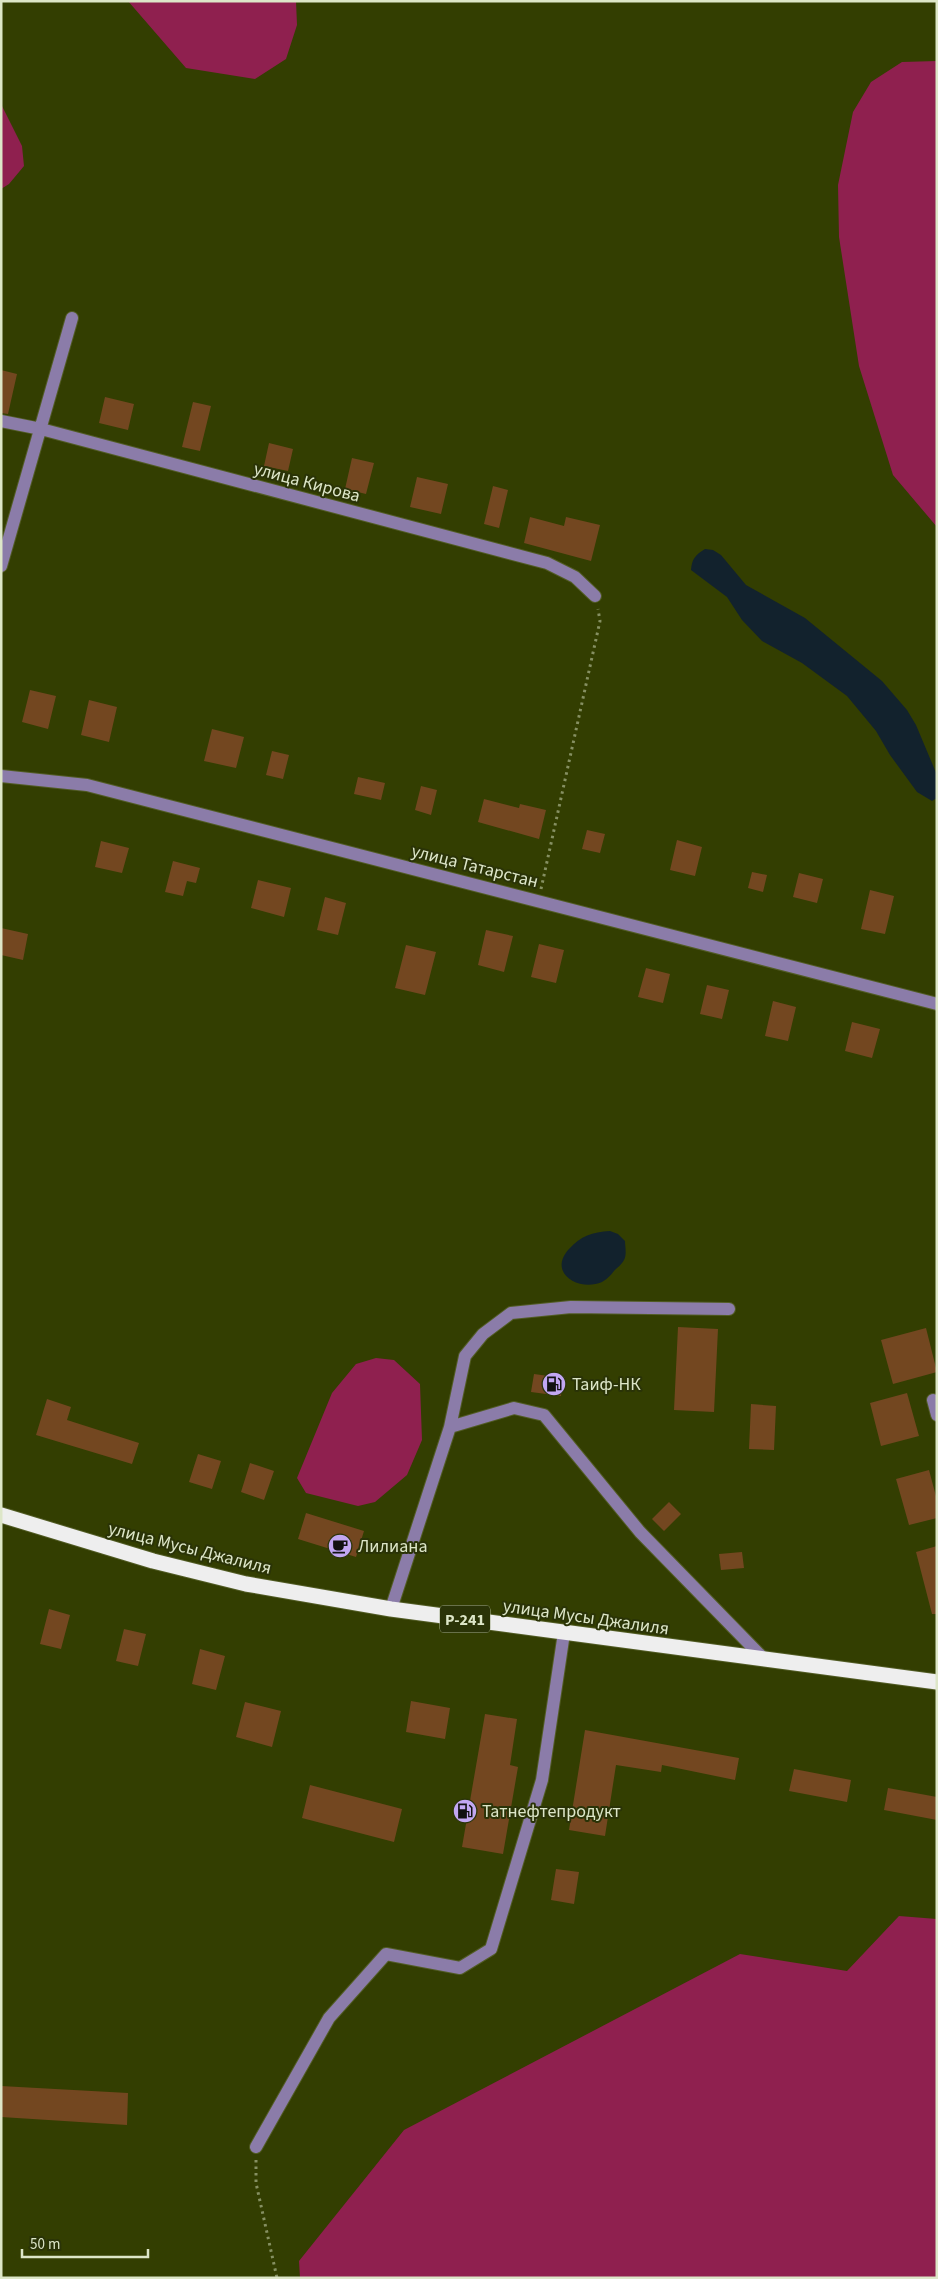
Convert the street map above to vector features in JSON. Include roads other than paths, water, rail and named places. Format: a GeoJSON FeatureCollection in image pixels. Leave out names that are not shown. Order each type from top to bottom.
{"type":"FeatureCollection","features":[{"type":"Feature","properties":{"kind":"highway","name":"улица Мусы Джалиля"},"geometry":{"type":"LineString","coordinates":[[1,1515],[153,1561],[246,1584],[391,1609],[937,1682]]}},
{"type":"Feature","properties":{"kind":"street"},"geometry":{"type":"LineString","coordinates":[[1,566],[72,318]]}},
{"type":"Feature","properties":{"kind":"street","name":"улица Кирова"},"geometry":{"type":"LineString","coordinates":[[1,421],[40,429],[547,563],[575,577],[595,596]]}},
{"type":"Feature","properties":{"kind":"street","name":"улица Татарстан"},"geometry":{"type":"LineString","coordinates":[[1,776],[87,785],[937,1004]]}},
{"type":"Feature","properties":{"kind":"street"},"geometry":{"type":"LineString","coordinates":[[391,1609],[450,1427],[465,1356],[483,1334],[511,1313],[571,1307],[729,1309]]}},
{"type":"Feature","properties":{"kind":"street"},"geometry":{"type":"LineString","coordinates":[[933,1400],[937,1415]]}},
{"type":"Feature","properties":{"kind":"street"},"geometry":{"type":"LineString","coordinates":[[450,1427],[514,1408],[544,1415],[640,1532],[765,1660]]}},
{"type":"Feature","properties":{"kind":"street"},"geometry":{"type":"LineString","coordinates":[[256,2147],[329,2018],[386,1954],[460,1968],[491,1949],[542,1780],[564,1633]]}},
{"type":"Feature","properties":{"kind":"water"},"geometry":{"type":"Polygon","coordinates":[[[705,549],[713,550],[721,555],[746,585],[805,618],[882,681],[907,710],[916,725],[937,775],[937,798],[932,801],[917,792],[890,755],[876,731],[847,696],[802,663],[762,641],[742,620],[727,597],[691,570],[695,558],[705,549]]]}},
{"type":"Feature","properties":{"kind":"water"},"geometry":{"type":"Polygon","coordinates":[[[610,1231],[618,1234],[625,1241],[625,1256],[621,1264],[602,1282],[584,1284],[569,1278],[564,1273],[562,1266],[563,1258],[569,1249],[587,1236],[598,1232],[610,1231]]]}},
{"type":"Feature","properties":{"kind":"place","name":"Таиф-НК"},"geometry":{"type":"Point","coordinates":[554,1384]}},
{"type":"Feature","properties":{"kind":"place","name":"Лилиана"},"geometry":{"type":"Point","coordinates":[340,1546]}},
{"type":"Feature","properties":{"kind":"place","name":"Татнефтепродукт"},"geometry":{"type":"Point","coordinates":[465,1811]}}]}
